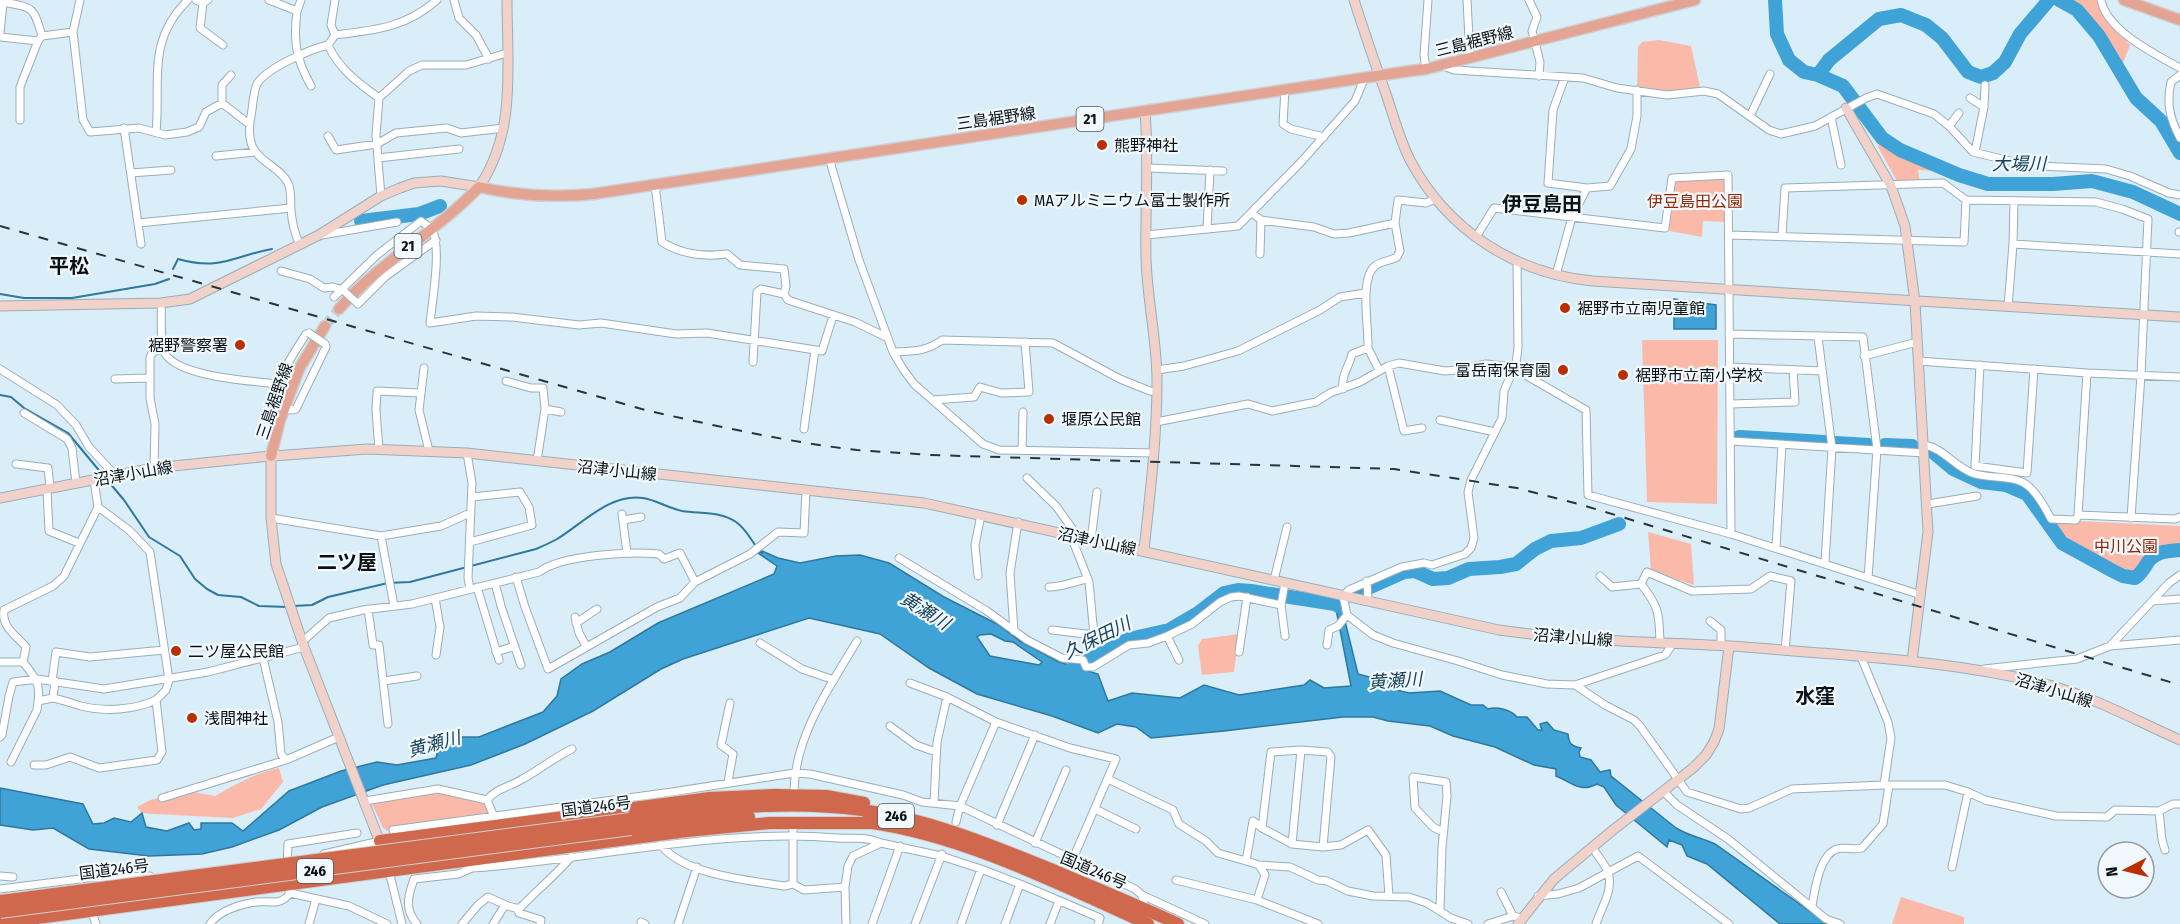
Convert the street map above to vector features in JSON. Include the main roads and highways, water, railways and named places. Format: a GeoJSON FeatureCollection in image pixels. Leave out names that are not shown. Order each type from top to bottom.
{"type":"FeatureCollection","features":[{"type":"Feature","properties":{"kind":"highway"},"geometry":{"type":"LineString","coordinates":[[380,841],[495,822],[710,798],[775,795],[826,796],[914,812],[925,823]]}},
{"type":"Feature","properties":{"kind":"highway","name":"国道246号"},"geometry":{"type":"LineString","coordinates":[[0,912],[768,805],[862,810],[925,823],[993,846],[1178,924]]}},
{"type":"Feature","properties":{"kind":"highway","name":"国道246号"},"geometry":{"type":"LineString","coordinates":[[0,901],[630,824],[769,816],[825,818],[872,823],[918,833],[985,853],[1148,924]]}},
{"type":"Feature","properties":{"kind":"highway"},"geometry":{"type":"LineString","coordinates":[[0,923],[288,888],[389,871],[687,831],[769,823],[872,823]]}},
{"type":"Feature","properties":{"kind":"main road","name":"三島裾野線"},"geometry":{"type":"LineString","coordinates":[[339,309],[364,281],[384,264],[434,234],[479,187],[509,194],[559,197],[593,194],[1426,69],[1695,0]]}},
{"type":"Feature","properties":{"kind":"main road"},"geometry":{"type":"LineString","coordinates":[[2124,0],[2180,20]]}},
{"type":"Feature","properties":{"kind":"main road","name":"三島裾野線"},"geometry":{"type":"LineString","coordinates":[[271,456],[280,420],[299,369],[325,326]]}},
{"type":"Feature","properties":{"kind":"water"},"geometry":{"type":"Polygon","coordinates":[[[1674,299],[1716,305],[1716,329],[1674,329],[1674,299]]]}},
{"type":"Feature","properties":{"kind":"water","name":"黄瀬川"},"geometry":{"type":"Polygon","coordinates":[[[762,551],[778,558],[800,563],[836,556],[860,555],[889,563],[1059,662],[1098,674],[1108,701],[1132,693],[1180,698],[1204,685],[1239,695],[1304,685],[1310,680],[1324,688],[1351,686],[1335,604],[1342,609],[1358,674],[1377,679],[1384,675],[1392,677],[1392,689],[1409,693],[1440,691],[1471,705],[1483,705],[1488,709],[1504,709],[1517,717],[1527,717],[1538,730],[1542,730],[1540,724],[1547,722],[1554,730],[1568,734],[1571,744],[1581,748],[1580,757],[1591,760],[1600,772],[1610,770],[1611,776],[1676,828],[1715,844],[1828,924],[1780,924],[1707,864],[1687,856],[1682,845],[1669,840],[1667,847],[1616,805],[1604,787],[1597,784],[1586,788],[1576,786],[1556,776],[1556,769],[1534,765],[1495,747],[1453,736],[1430,726],[1373,717],[1343,717],[1151,738],[1136,727],[1117,724],[1098,733],[1052,716],[977,694],[929,668],[880,634],[809,618],[683,659],[661,669],[593,711],[525,744],[471,765],[383,785],[322,807],[279,830],[232,847],[202,854],[149,856],[89,849],[53,828],[33,830],[0,825],[0,788],[83,804],[93,824],[104,823],[114,818],[131,822],[142,813],[146,827],[167,831],[189,823],[194,830],[201,829],[201,823],[232,823],[243,831],[289,791],[341,771],[377,762],[397,765],[436,758],[441,737],[479,737],[543,712],[557,696],[561,679],[582,664],[610,652],[658,623],[774,574],[777,566],[758,553],[762,551]],[[991,634],[977,637],[990,656],[1039,665],[1042,662],[1013,642],[991,634]]]}},
{"type":"Feature","properties":{"kind":"waterway","name":"大場川"},"geometry":{"type":"LineString","coordinates":[[1775,0],[1777,34],[1789,60],[1804,72],[1818,75],[1843,86],[1882,138],[1900,150],[1959,175],[1988,184],[2053,184],[2092,181],[2133,192],[2180,214]]}},
{"type":"Feature","properties":{"kind":"waterway","name":"大場川"},"geometry":{"type":"LineString","coordinates":[[1818,75],[1829,60],[1879,19],[1901,15],[1926,25],[1942,38],[1968,72],[1981,77],[1993,73],[2005,62],[2020,34],[2049,0]]}},
{"type":"Feature","properties":{"kind":"waterway","name":"大場川"},"geometry":{"type":"LineString","coordinates":[[2059,0],[2077,10],[2099,36],[2136,98],[2161,121],[2180,153]]}},
{"type":"Feature","properties":{"kind":"waterway"},"geometry":{"type":"LineString","coordinates":[[361,221],[419,214],[440,206]]}},
{"type":"Feature","properties":{"kind":"waterway"},"geometry":{"type":"LineString","coordinates":[[173,269],[178,259],[216,263],[272,249]]}},
{"type":"Feature","properties":{"kind":"waterway"},"geometry":{"type":"LineString","coordinates":[[0,294],[24,298],[72,298],[155,284],[169,279]]}},
{"type":"Feature","properties":{"kind":"waterway"},"geometry":{"type":"LineString","coordinates":[[0,395],[11,397],[24,408],[68,433],[102,474]]}},
{"type":"Feature","properties":{"kind":"waterway","name":"久保田川"},"geometry":{"type":"LineString","coordinates":[[1739,437],[1825,442]]}},
{"type":"Feature","properties":{"kind":"waterway","name":"久保田川"},"geometry":{"type":"LineString","coordinates":[[1836,443],[1869,445]]}},
{"type":"Feature","properties":{"kind":"waterway","name":"久保田川"},"geometry":{"type":"LineString","coordinates":[[1885,445],[1912,446]]}},
{"type":"Feature","properties":{"kind":"waterway","name":"久保田川"},"geometry":{"type":"LineString","coordinates":[[1934,453],[1953,469],[1981,482],[2006,485],[2027,494],[2062,543],[2123,576],[2135,578],[2155,556],[2162,552],[2180,550]]}},
{"type":"Feature","properties":{"kind":"waterway"},"geometry":{"type":"LineString","coordinates":[[108,481],[149,537],[180,556],[195,579],[207,589],[218,595],[241,597],[259,606],[288,607]]}},
{"type":"Feature","properties":{"kind":"waterway"},"geometry":{"type":"LineString","coordinates":[[293,606],[312,605],[328,597],[388,583],[410,582],[536,549],[557,539],[608,505],[631,498],[648,499],[682,511],[717,514],[730,518],[744,529],[762,553]]}},
{"type":"Feature","properties":{"kind":"waterway","name":"久保田川"},"geometry":{"type":"LineString","coordinates":[[1361,591],[1404,572],[1415,571],[1433,579],[1448,578],[1469,569],[1516,564],[1535,549],[1551,541],[1581,538],[1619,524]]}},
{"type":"Feature","properties":{"kind":"waterway","name":"久保田川"},"geometry":{"type":"LineString","coordinates":[[1061,675],[1129,639],[1169,630],[1198,613],[1224,593],[1238,590],[1251,591],[1338,606]]}},
{"type":"Feature","properties":{"kind":"tunnel"},"geometry":{"type":"LineString","coordinates":[[325,326],[339,309]]}},
{"type":"Feature","properties":{"kind":"railway"},"geometry":{"type":"LineString","coordinates":[[0,226],[649,411],[805,443],[857,450],[930,455],[1394,469],[1517,488],[1582,505],[2180,685]]}},
{"type":"Feature","properties":{"kind":"place","name":"熊野神社"},"geometry":{"type":"Point","coordinates":[1102,145]}},
{"type":"Feature","properties":{"kind":"place","name":"MAアルミニウム富士製作所"},"geometry":{"type":"Point","coordinates":[1022,200]}},
{"type":"Feature","properties":{"kind":"place","name":"裾野市立南児童館"},"geometry":{"type":"Point","coordinates":[1565,308]}},
{"type":"Feature","properties":{"kind":"place","name":"裾野警察署"},"geometry":{"type":"Point","coordinates":[240,345]}},
{"type":"Feature","properties":{"kind":"place","name":"富岳南保育園"},"geometry":{"type":"Point","coordinates":[1563,370]}},
{"type":"Feature","properties":{"kind":"place","name":"裾野市立南小学校"},"geometry":{"type":"Point","coordinates":[1623,375]}},
{"type":"Feature","properties":{"kind":"place","name":"堰原公民館"},"geometry":{"type":"Point","coordinates":[1049,419]}},
{"type":"Feature","properties":{"kind":"place","name":"二ツ屋公民館"},"geometry":{"type":"Point","coordinates":[176,651]}},
{"type":"Feature","properties":{"kind":"place","name":"浅間神社"},"geometry":{"type":"Point","coordinates":[192,718]}},
{"type":"Feature","properties":{"kind":"district","name":"伊豆島田"},"geometry":{"type":"Point","coordinates":[1542,204]}},
{"type":"Feature","properties":{"kind":"district","name":"平松"},"geometry":{"type":"Point","coordinates":[69,266]}},
{"type":"Feature","properties":{"kind":"district","name":"二ツ屋"},"geometry":{"type":"Point","coordinates":[347,562]}},
{"type":"Feature","properties":{"kind":"district","name":"水窪"},"geometry":{"type":"Point","coordinates":[1815,696]}},
{"type":"Feature","properties":{"kind":"park label","name":"伊豆島田公園"},"geometry":{"type":"Point","coordinates":[1695,201]}},
{"type":"Feature","properties":{"kind":"park label","name":"中川公園"},"geometry":{"type":"Point","coordinates":[2126,546]}}]}
